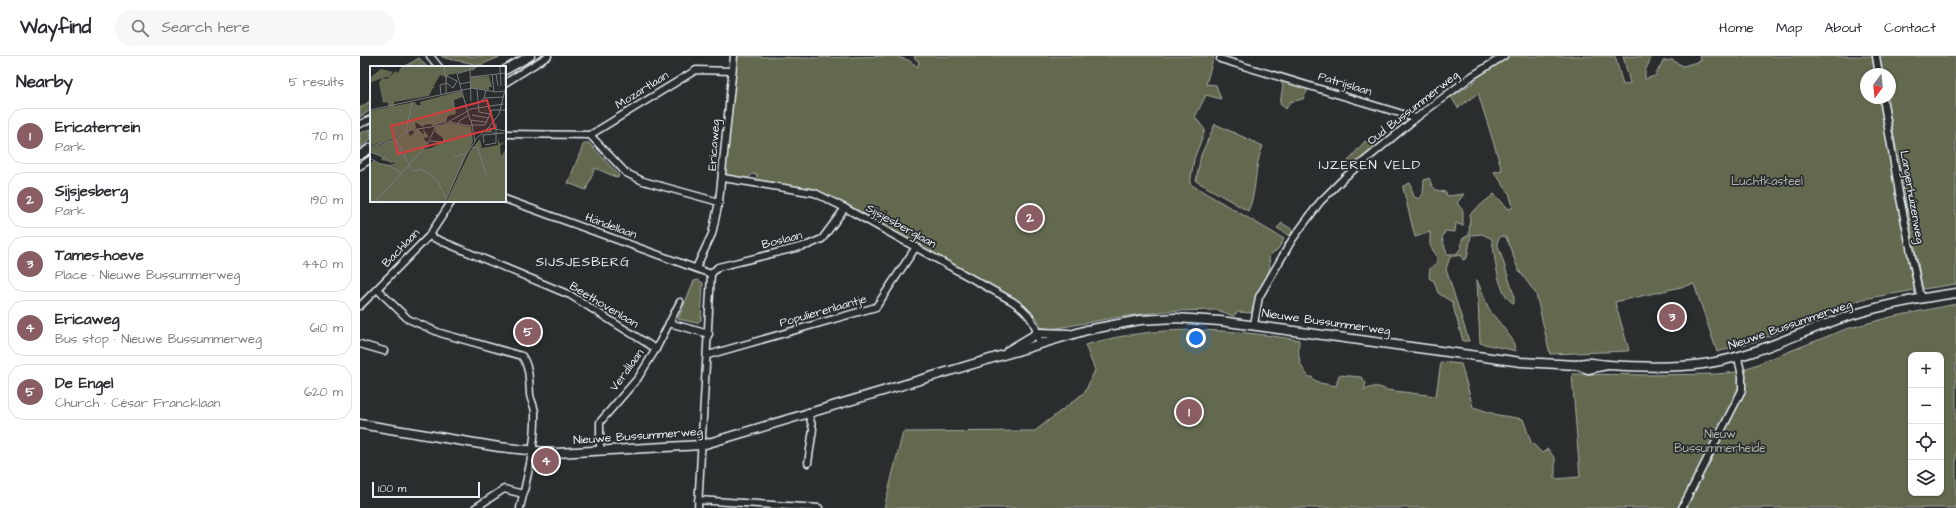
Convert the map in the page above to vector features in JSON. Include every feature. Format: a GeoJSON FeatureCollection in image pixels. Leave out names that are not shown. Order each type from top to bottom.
{"type":"FeatureCollection","features":[{"type":"Feature","properties":{"kind":"main road"},"geometry":{"type":"LineString","coordinates":[[506,69],[530,56]]}},
{"type":"Feature","properties":{"kind":"main road"},"geometry":{"type":"LineString","coordinates":[[504,66],[519,62]]}},
{"type":"Feature","properties":{"kind":"main road"},"geometry":{"type":"LineString","coordinates":[[360,155],[370,149]]}},
{"type":"Feature","properties":{"kind":"main road","name":"Nieuwe Bussummerweg"},"geometry":{"type":"LineString","coordinates":[[360,424],[499,447],[556,453],[702,445],[808,412],[948,375],[1002,355],[1023,350],[1039,342],[1059,339],[1072,334],[1140,320],[1176,318],[1254,324],[1521,362],[1577,365],[1590,362],[1607,365],[1662,366],[1702,364],[1738,358],[1851,315],[1923,298],[1956,293]]}},
{"type":"Feature","properties":{"kind":"main road","name":"Nieuwe Bussummerweg"},"geometry":{"type":"LineString","coordinates":[[1002,355],[1038,333],[1072,334]]}},
{"type":"Feature","properties":{"kind":"street"},"geometry":{"type":"LineString","coordinates":[[430,56],[438,66]]}},
{"type":"Feature","properties":{"kind":"street"},"geometry":{"type":"LineString","coordinates":[[506,82],[548,56]]}},
{"type":"Feature","properties":{"kind":"street","name":"Ericaweg"},"geometry":{"type":"LineString","coordinates":[[696,268],[712,234],[719,202],[723,178],[724,151],[734,56]]}},
{"type":"Feature","properties":{"kind":"street","name":"Oud Bussummerweg"},"geometry":{"type":"LineString","coordinates":[[1254,324],[1259,297],[1292,240],[1320,202],[1345,177],[1416,118],[1472,76],[1504,56]]}},
{"type":"Feature","properties":{"kind":"street"},"geometry":{"type":"LineString","coordinates":[[1876,56],[1878,68]]}},
{"type":"Feature","properties":{"kind":"street","name":"Patrijslaan"},"geometry":{"type":"LineString","coordinates":[[1220,58],[1416,118]]}},
{"type":"Feature","properties":{"kind":"street","name":"Mozartlaan"},"geometry":{"type":"LineString","coordinates":[[590,135],[696,70],[732,71]]}},
{"type":"Feature","properties":{"kind":"street","name":"Langerhuizenweg"},"geometry":{"type":"LineString","coordinates":[[1884,104],[1899,194],[1919,292],[1923,298]]}},
{"type":"Feature","properties":{"kind":"street"},"geometry":{"type":"LineString","coordinates":[[360,124],[370,119]]}},
{"type":"Feature","properties":{"kind":"street"},"geometry":{"type":"LineString","coordinates":[[506,134],[590,135],[626,173],[642,181],[719,202]]}},
{"type":"Feature","properties":{"kind":"street"},"geometry":{"type":"LineString","coordinates":[[360,166],[370,160]]}},
{"type":"Feature","properties":{"kind":"street","name":"Sijsjesberglaan"},"geometry":{"type":"LineString","coordinates":[[723,178],[815,193],[845,208],[1012,301],[1031,317],[1038,333],[1039,342]]}},
{"type":"Feature","properties":{"kind":"street","name":"Händellaan"},"geometry":{"type":"LineString","coordinates":[[506,199],[710,274]]}},
{"type":"Feature","properties":{"kind":"street","name":"Bachlaan"},"geometry":{"type":"LineString","coordinates":[[360,306],[429,236],[451,202]]}},
{"type":"Feature","properties":{"kind":"street","name":"Boslaan"},"geometry":{"type":"LineString","coordinates":[[710,274],[718,267],[808,245],[822,239],[845,208]]}},
{"type":"Feature","properties":{"kind":"street","name":"Beethovenlaan"},"geometry":{"type":"LineString","coordinates":[[429,236],[570,295],[656,349]]}},
{"type":"Feature","properties":{"kind":"street","name":"Populierenlaantje"},"geometry":{"type":"LineString","coordinates":[[708,355],[876,307],[916,247]]}},
{"type":"Feature","properties":{"kind":"street"},"geometry":{"type":"LineString","coordinates":[[698,508],[708,355],[710,274]]}},
{"type":"Feature","properties":{"kind":"street"},"geometry":{"type":"LineString","coordinates":[[377,289],[408,319],[440,333],[522,356],[529,370],[531,396],[535,412],[531,451],[520,508]]}},
{"type":"Feature","properties":{"kind":"street","name":"Verdilaan"},"geometry":{"type":"LineString","coordinates":[[600,451],[600,422],[638,378],[656,349],[680,302]]}},
{"type":"Feature","properties":{"kind":"street"},"geometry":{"type":"LineString","coordinates":[[669,324],[709,334]]}},
{"type":"Feature","properties":{"kind":"street"},"geometry":{"type":"LineString","coordinates":[[360,344],[384,351]]}},
{"type":"Feature","properties":{"kind":"street"},"geometry":{"type":"LineString","coordinates":[[1682,508],[1742,390],[1742,376],[1738,358]]}},
{"type":"Feature","properties":{"kind":"street"},"geometry":{"type":"LineString","coordinates":[[808,412],[813,429],[808,463]]}},
{"type":"Feature","properties":{"kind":"street"},"geometry":{"type":"LineString","coordinates":[[475,508],[504,489],[523,494]]}},
{"type":"Feature","properties":{"kind":"street"},"geometry":{"type":"LineString","coordinates":[[698,500],[819,508]]}},
{"type":"Feature","properties":{"kind":"green space"},"geometry":{"type":"Polygon","coordinates":[[[441,56],[502,56],[478,66],[441,56]]]}},
{"type":"Feature","properties":{"kind":"green space"},"geometry":{"type":"Polygon","coordinates":[[[737,56],[806,58],[894,56],[908,60],[918,67],[919,61],[915,59],[914,56],[1214,56],[1206,84],[1216,85],[1221,99],[1206,95],[1195,117],[1205,130],[1194,159],[1190,184],[1284,239],[1278,249],[1269,256],[1270,269],[1251,313],[1238,312],[1233,316],[1218,310],[1167,311],[1119,317],[1052,329],[1040,327],[1038,319],[1022,304],[814,192],[754,180],[758,175],[753,174],[747,179],[724,175],[737,56]]]}},
{"type":"Feature","properties":{"kind":"green space","name":"Luchtkasteel"},"geometry":{"type":"Polygon","coordinates":[[[1505,56],[1615,56],[1623,85],[1630,83],[1623,56],[1652,56],[1645,71],[1645,79],[1655,76],[1663,61],[1672,60],[1683,66],[1701,61],[1699,56],[1872,56],[1874,68],[1860,68],[1860,104],[1881,104],[1915,290],[1863,299],[1757,341],[1717,352],[1694,284],[1615,302],[1629,350],[1628,351],[1550,354],[1536,294],[1518,269],[1506,237],[1501,236],[1497,242],[1514,295],[1514,304],[1508,299],[1500,284],[1492,239],[1482,234],[1471,235],[1467,258],[1463,260],[1461,255],[1450,257],[1446,269],[1469,341],[1463,341],[1452,302],[1438,293],[1434,281],[1429,278],[1430,268],[1437,263],[1437,257],[1430,245],[1430,232],[1415,237],[1403,186],[1410,183],[1414,197],[1419,199],[1423,194],[1424,180],[1429,178],[1435,189],[1446,192],[1447,196],[1464,194],[1457,203],[1463,211],[1463,226],[1456,223],[1455,232],[1445,231],[1442,238],[1447,254],[1456,254],[1461,248],[1462,239],[1469,235],[1470,214],[1494,194],[1509,209],[1513,207],[1509,193],[1494,172],[1502,170],[1478,93],[1458,108],[1451,97],[1474,82],[1472,74],[1505,56]]]}},
{"type":"Feature","properties":{"kind":"green space"},"geometry":{"type":"Polygon","coordinates":[[[1879,56],[1956,56],[1956,284],[1923,289],[1888,104],[1896,104],[1896,68],[1882,68],[1879,56]]]}},
{"type":"Feature","properties":{"kind":"green space"},"geometry":{"type":"Polygon","coordinates":[[[419,58],[426,66],[406,66],[419,58]]]}},
{"type":"Feature","properties":{"kind":"green space"},"geometry":{"type":"Polygon","coordinates":[[[1277,78],[1310,85],[1303,99],[1290,102],[1286,109],[1280,104],[1283,85],[1277,78]]]}},
{"type":"Feature","properties":{"kind":"green space"},"geometry":{"type":"Polygon","coordinates":[[[370,101],[370,111],[360,117],[360,107],[370,101]]]}},
{"type":"Feature","properties":{"kind":"green space"},"geometry":{"type":"Polygon","coordinates":[[[1215,124],[1263,146],[1258,162],[1253,195],[1248,211],[1196,181],[1201,155],[1215,124]]]}},
{"type":"Feature","properties":{"kind":"green space"},"geometry":{"type":"Polygon","coordinates":[[[370,129],[370,140],[360,147],[360,133],[370,129]]]}},
{"type":"Feature","properties":{"kind":"green space"},"geometry":{"type":"Polygon","coordinates":[[[1365,141],[1374,147],[1352,169],[1348,161],[1365,141]]]}},
{"type":"Feature","properties":{"kind":"green space"},"geometry":{"type":"Polygon","coordinates":[[[584,143],[589,143],[619,175],[618,178],[595,168],[586,190],[568,183],[584,143]]]}},
{"type":"Feature","properties":{"kind":"green space"},"geometry":{"type":"Polygon","coordinates":[[[1282,223],[1293,230],[1290,236],[1277,228],[1282,223]]]}},
{"type":"Feature","properties":{"kind":"green space"},"geometry":{"type":"Polygon","coordinates":[[[698,280],[703,283],[701,320],[697,323],[678,319],[694,281],[698,280]]]}},
{"type":"Feature","properties":{"kind":"green space"},"geometry":{"type":"Polygon","coordinates":[[[1477,280],[1489,309],[1512,339],[1516,351],[1480,343],[1477,280]]]}},
{"type":"Feature","properties":{"kind":"green space","name":"Nieuw Bussummerheide"},"geometry":{"type":"Polygon","coordinates":[[[1956,304],[1956,508],[884,508],[903,432],[1035,431],[1085,392],[1095,370],[1085,345],[1112,338],[1165,331],[1192,330],[1245,333],[1299,340],[1301,364],[1305,373],[1309,377],[1312,377],[1320,383],[1336,386],[1339,375],[1361,377],[1366,383],[1364,391],[1372,387],[1378,387],[1386,390],[1436,396],[1441,362],[1461,364],[1473,407],[1498,415],[1523,419],[1531,442],[1542,453],[1548,449],[1555,459],[1555,479],[1580,477],[1572,374],[1648,375],[1717,374],[1737,372],[1846,329],[1891,317],[1956,304]]]}},
{"type":"Feature","properties":{"kind":"place","name":"Sijsjesberg"},"geometry":{"type":"Point","coordinates":[1030,218]}},
{"type":"Feature","properties":{"kind":"place","name":"Tames-hoeve"},"geometry":{"type":"Point","coordinates":[1672,317]}},
{"type":"Feature","properties":{"kind":"place","name":"De Engel"},"geometry":{"type":"Point","coordinates":[528,332]}},
{"type":"Feature","properties":{"kind":"place","name":"Ericaterrein"},"geometry":{"type":"Point","coordinates":[1189,412]}},
{"type":"Feature","properties":{"kind":"place","name":"Ericaweg"},"geometry":{"type":"Point","coordinates":[546,461]}},
{"type":"Feature","properties":{"kind":"district","name":"IJZEREN VELD"},"geometry":{"type":"Point","coordinates":[1370,165]}},
{"type":"Feature","properties":{"kind":"district","name":"SIJSJESBERG"},"geometry":{"type":"Point","coordinates":[583,262]}}]}
